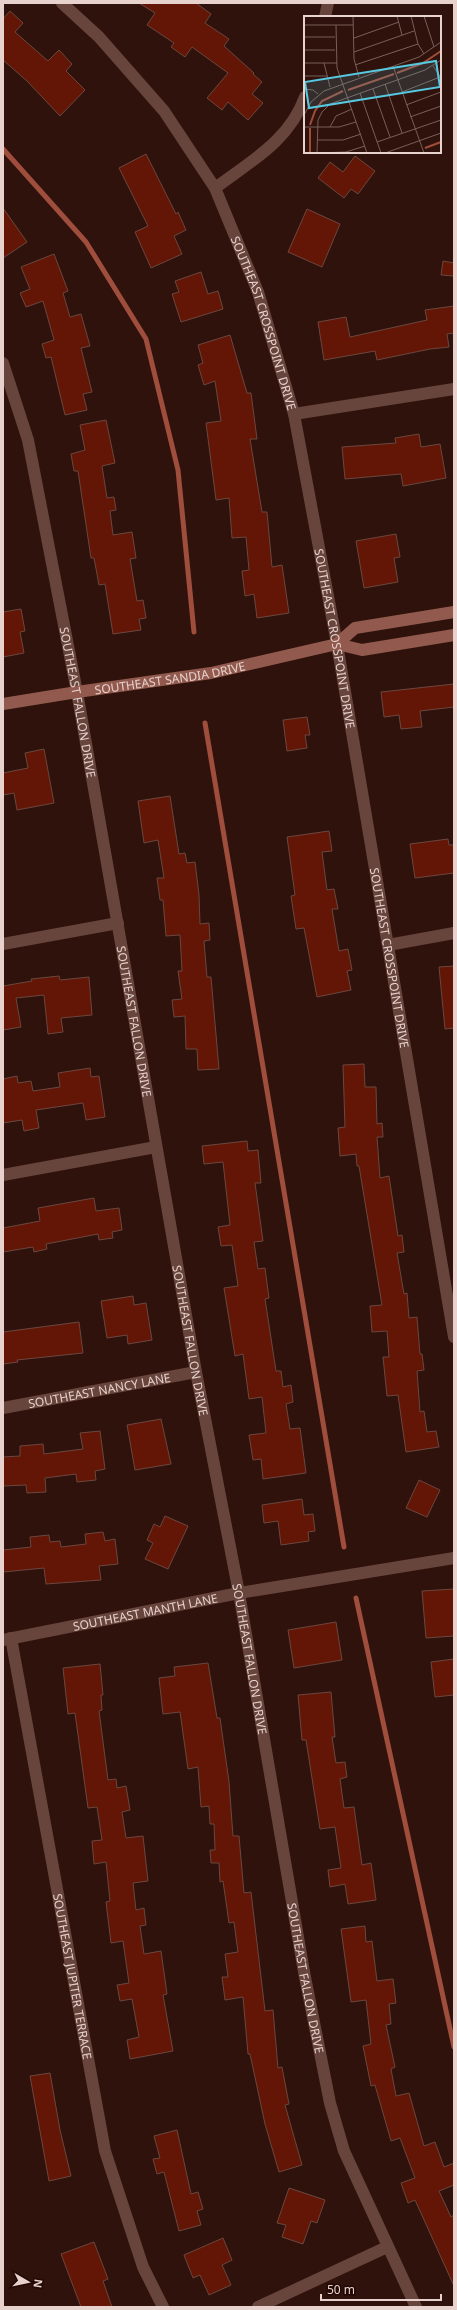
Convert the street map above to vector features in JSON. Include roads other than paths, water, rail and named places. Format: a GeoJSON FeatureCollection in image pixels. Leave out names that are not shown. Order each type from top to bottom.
{"type":"FeatureCollection","features":[{"type":"Feature","properties":{"kind":"street","name":"SOUTHEAST CROSSPOINT DRIVE"},"geometry":{"type":"LineString","coordinates":[[62,3],[99,37],[164,111],[215,188],[258,292],[294,414],[336,644],[454,1337]]}},
{"type":"Feature","properties":{"kind":"street"},"geometry":{"type":"LineString","coordinates":[[325,16],[328,3]]}},
{"type":"Feature","properties":{"kind":"street"},"geometry":{"type":"LineString","coordinates":[[215,188],[280,140],[300,110],[304,100]]}},
{"type":"Feature","properties":{"kind":"street","name":"SOUTHEAST FALLON DRIVE"},"geometry":{"type":"LineString","coordinates":[[3,363],[28,440],[77,692],[196,1372],[239,1593],[304,1972],[330,2103],[344,2151],[416,2307]]}},
{"type":"Feature","properties":{"kind":"street"},"geometry":{"type":"LineString","coordinates":[[294,414],[454,389]]}},
{"type":"Feature","properties":{"kind":"street","name":"SOUTHEAST SANDIA DRIVE"},"geometry":{"type":"LineString","coordinates":[[336,644],[355,628],[454,612]]}},
{"type":"Feature","properties":{"kind":"street","name":"SOUTHEAST SANDIA DRIVE"},"geometry":{"type":"LineString","coordinates":[[3,704],[211,673],[336,644],[362,650],[454,635]]}},
{"type":"Feature","properties":{"kind":"street"},"geometry":{"type":"LineString","coordinates":[[3,944],[118,923]]}},
{"type":"Feature","properties":{"kind":"street"},"geometry":{"type":"LineString","coordinates":[[388,945],[454,933]]}},
{"type":"Feature","properties":{"kind":"street"},"geometry":{"type":"LineString","coordinates":[[3,1175],[156,1147]]}},
{"type":"Feature","properties":{"kind":"street","name":"SOUTHEAST NANCY LANE"},"geometry":{"type":"LineString","coordinates":[[3,1408],[196,1372]]}},
{"type":"Feature","properties":{"kind":"street","name":"SOUTHEAST MANTH LANE"},"geometry":{"type":"LineString","coordinates":[[7,1639],[239,1593],[454,1558]]}},
{"type":"Feature","properties":{"kind":"street","name":"SOUTHEAST JUPITER TERRACE"},"geometry":{"type":"LineString","coordinates":[[7,1639],[105,2151],[143,2267],[163,2307]]}},
{"type":"Feature","properties":{"kind":"street"},"geometry":{"type":"LineString","coordinates":[[258,2307],[387,2247]]}},
{"type":"Feature","properties":{"kind":"waterway"},"geometry":{"type":"LineString","coordinates":[[3,149],[86,242],[146,339],[178,470],[194,632]]}},
{"type":"Feature","properties":{"kind":"waterway"},"geometry":{"type":"LineString","coordinates":[[205,723],[344,1547]]}},
{"type":"Feature","properties":{"kind":"waterway"},"geometry":{"type":"LineString","coordinates":[[356,1598],[454,2047]]}}]}
